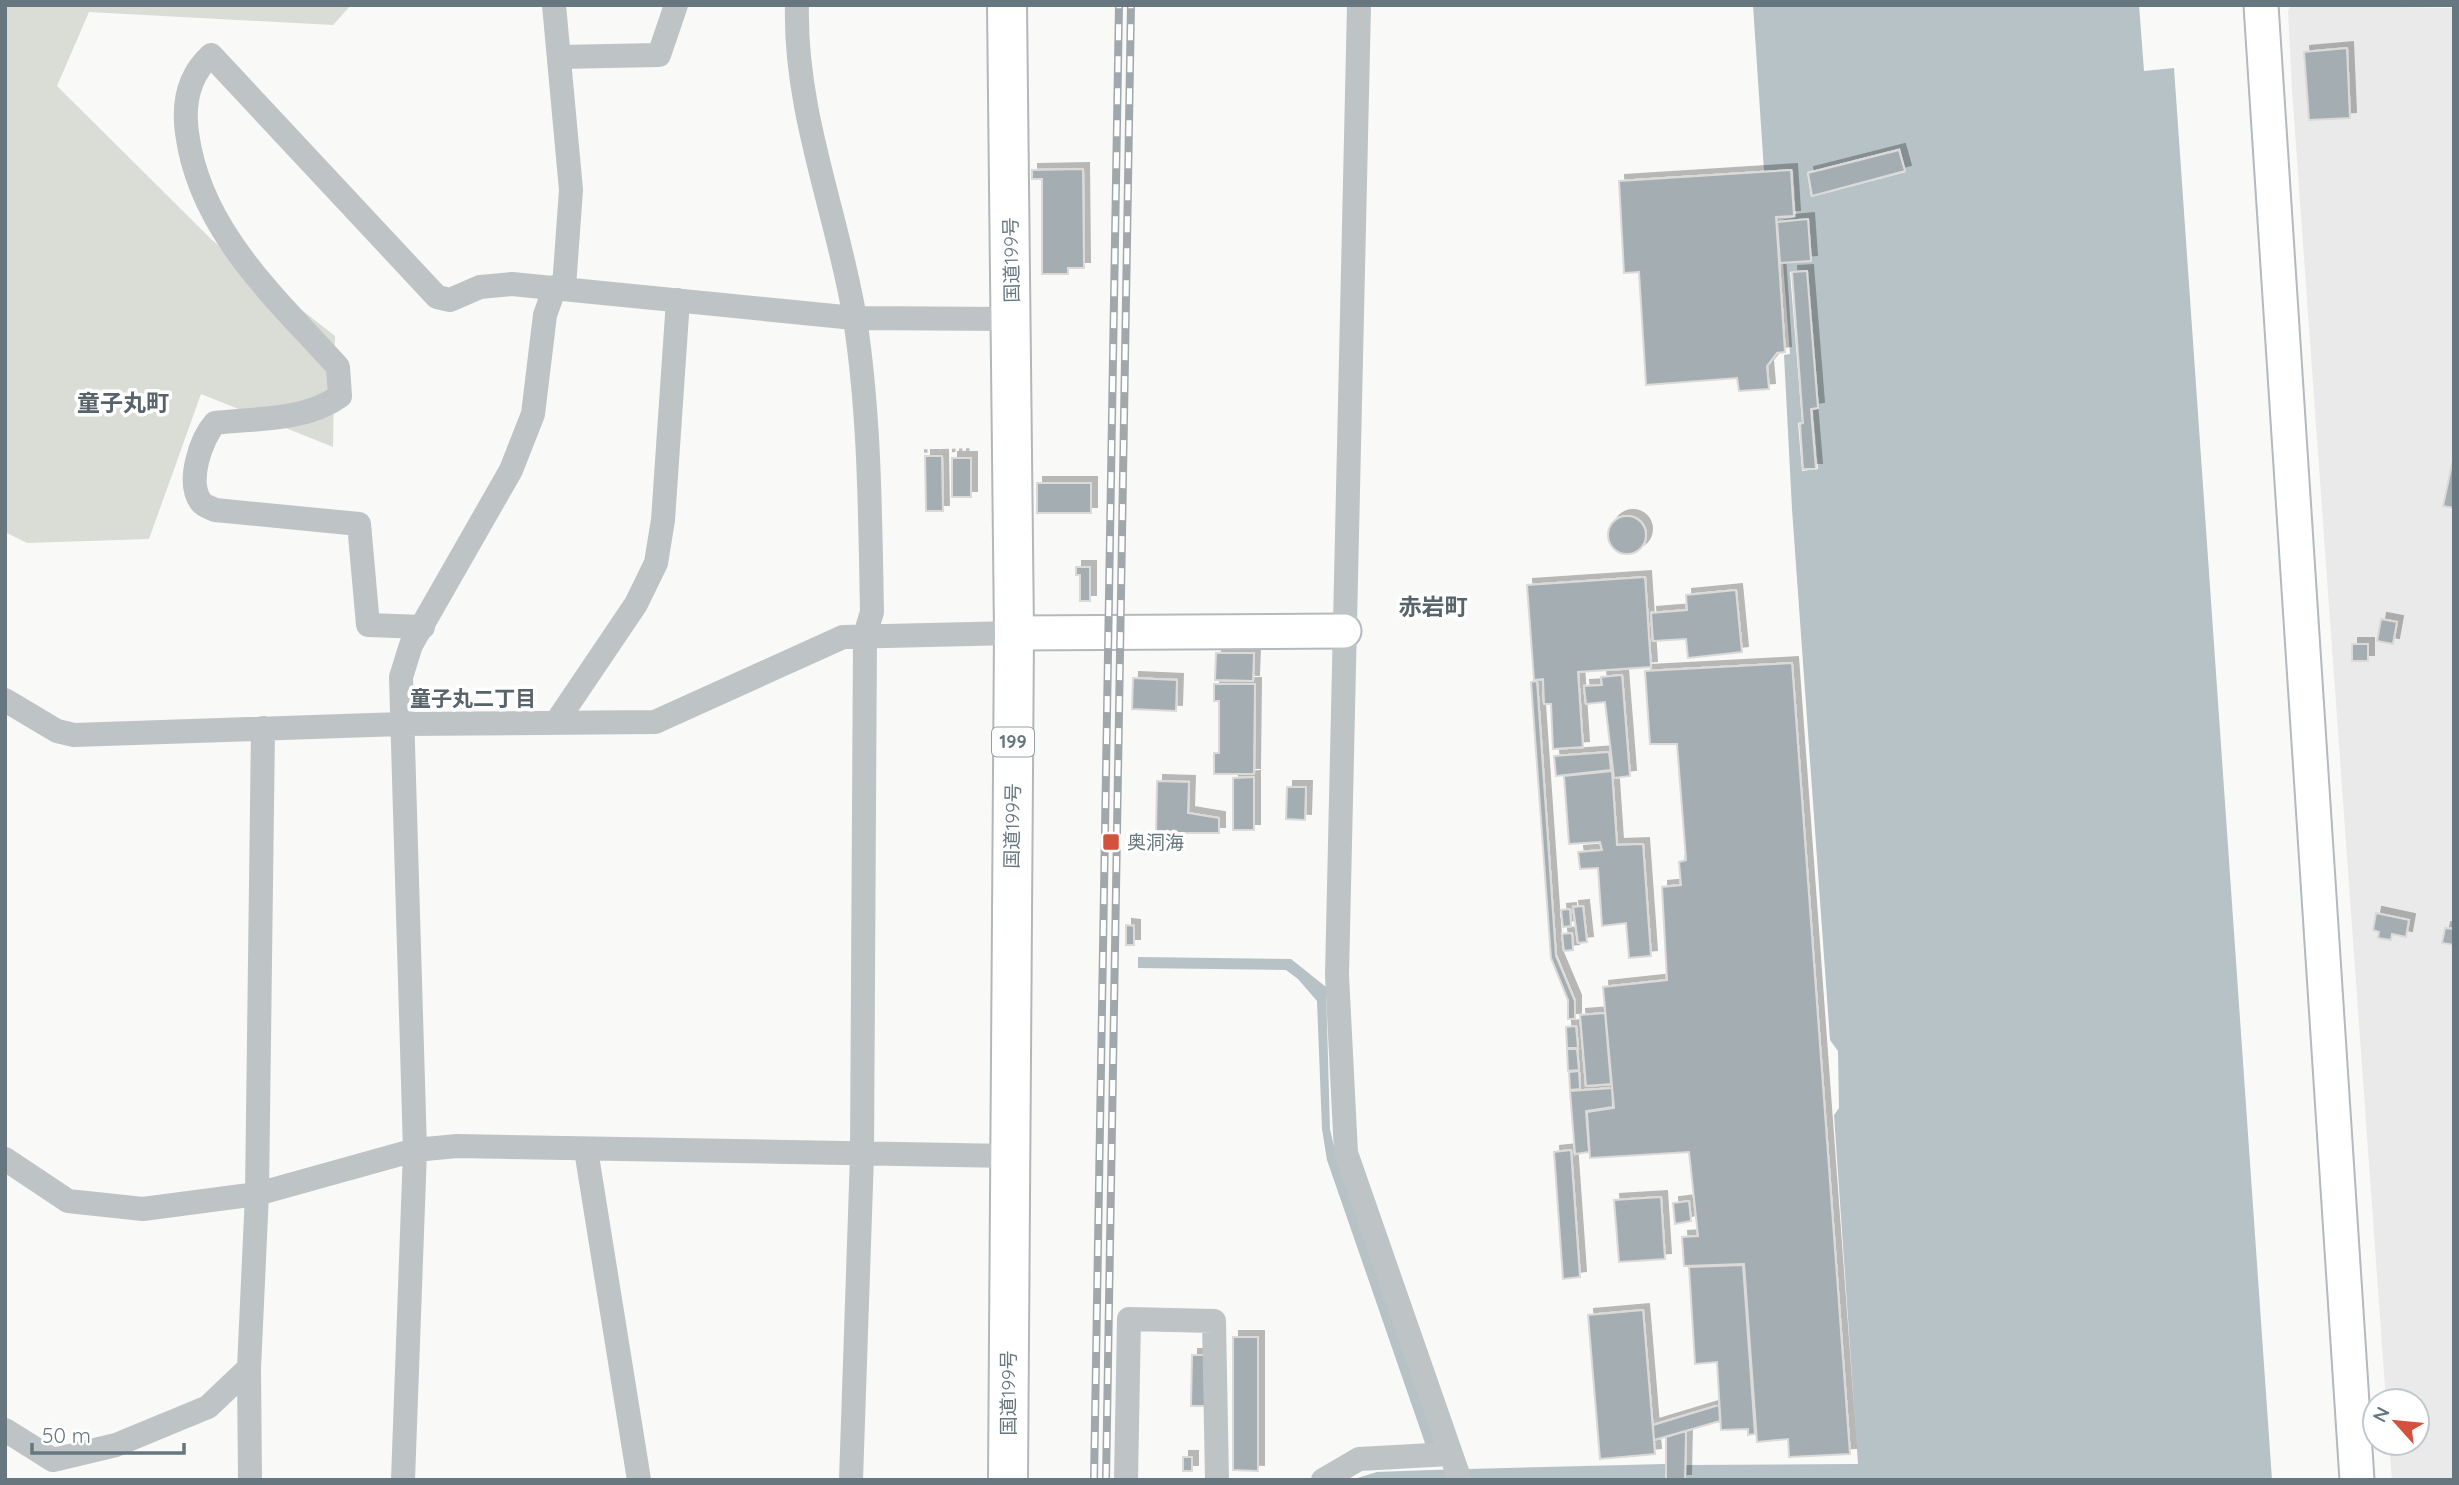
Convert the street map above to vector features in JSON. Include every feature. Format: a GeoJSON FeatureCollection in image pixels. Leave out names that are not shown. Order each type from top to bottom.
{"type":"FeatureCollection","features":[{"type":"Feature","properties":{"kind":"highway","name":"国道199号"},"geometry":{"type":"LineString","coordinates":[[989,5],[1002,319]]}},
{"type":"Feature","properties":{"kind":"highway","name":"国道199号"},"geometry":{"type":"LineString","coordinates":[[989,1480],[1000,1156],[1004,633],[1002,319],[1007,5]]}},
{"type":"Feature","properties":{"kind":"highway","name":"国道199号"},"geometry":{"type":"LineString","coordinates":[[1000,1156],[1007,1480]]}},
{"type":"Feature","properties":{"kind":"street"},"geometry":{"type":"LineString","coordinates":[[403,1480],[415,1150],[401,677],[411,645],[511,470],[533,414],[545,315],[560,287],[571,190],[554,5]]}},
{"type":"Feature","properties":{"kind":"street"},"geometry":{"type":"LineString","coordinates":[[559,57],[659,55],[676,5]]}},
{"type":"Feature","properties":{"kind":"street"},"geometry":{"type":"LineString","coordinates":[[797,5],[796,31],[807,107],[855,318],[869,436],[872,612],[865,635],[862,1155],[851,1480]]}},
{"type":"Feature","properties":{"kind":"street"},"geometry":{"type":"LineString","coordinates":[[1359,5],[1337,975],[1346,1153],[1460,1480]]}},
{"type":"Feature","properties":{"kind":"street"},"geometry":{"type":"LineString","coordinates":[[2261,5],[2357,1480]]}},
{"type":"Feature","properties":{"kind":"street"},"geometry":{"type":"LineString","coordinates":[[423,627],[368,625],[359,524],[215,510],[202,503],[196,490],[198,453],[206,433],[215,423],[304,413],[327,406],[340,396],[342,388],[338,367],[245,262],[206,204],[190,156],[185,117],[187,92],[195,74],[211,55],[437,297],[450,300],[480,287],[512,284],[855,318],[1002,319]]}},
{"type":"Feature","properties":{"kind":"street"},"geometry":{"type":"LineString","coordinates":[[557,721],[636,604],[656,563],[663,520],[678,300]]}},
{"type":"Feature","properties":{"kind":"street"},"geometry":{"type":"LineString","coordinates":[[5,700],[57,731],[74,735],[401,724],[655,722],[843,637],[1344,631]]}},
{"type":"Feature","properties":{"kind":"street"},"geometry":{"type":"LineString","coordinates":[[250,1480],[249,1368],[257,1195],[263,728]]}},
{"type":"Feature","properties":{"kind":"street"},"geometry":{"type":"LineString","coordinates":[[5,1159],[68,1201],[143,1209],[257,1195],[415,1150],[457,1146],[1000,1156]]}},
{"type":"Feature","properties":{"kind":"street"},"geometry":{"type":"LineString","coordinates":[[586,1150],[639,1480]]}},
{"type":"Feature","properties":{"kind":"street"},"geometry":{"type":"LineString","coordinates":[[1126,1480],[1129,1319],[1214,1321],[1217,1480]]}},
{"type":"Feature","properties":{"kind":"street"},"geometry":{"type":"LineString","coordinates":[[5,1430],[53,1460],[116,1445],[208,1407],[249,1368]]}},
{"type":"Feature","properties":{"kind":"street"},"geometry":{"type":"LineString","coordinates":[[1323,1480],[1359,1459],[1450,1454]]}},
{"type":"Feature","properties":{"kind":"path"},"geometry":{"type":"LineString","coordinates":[[925,451],[971,450]]}},
{"type":"Feature","properties":{"kind":"shaded area"},"geometry":{"type":"Polygon","coordinates":[[[5,5],[351,5],[333,25],[89,12],[57,86],[212,240],[335,336],[333,447],[201,394],[149,539],[27,543],[5,532],[5,5]]]}},
{"type":"Feature","properties":{"kind":"shaded area"},"geometry":{"type":"Polygon","coordinates":[[[1753,5],[2139,5],[2144,71],[2174,68],[2272,1480],[1686,1480],[1686,1465],[1858,1464],[1834,1115],[1839,1108],[1838,1051],[1830,1040],[1792,509],[1784,355],[1790,354],[1783,263],[1812,261],[1808,219],[1777,221],[1796,217],[1793,169],[1764,171],[1753,5]],[[1900,148],[1807,172],[1811,197],[1906,172],[1900,148]],[[1807,270],[1790,272],[1802,422],[1798,423],[1802,471],[1818,469],[1813,410],[1819,409],[1807,270]]]}},
{"type":"Feature","properties":{"kind":"shaded area"},"geometry":{"type":"Polygon","coordinates":[[[2291,5],[2454,8],[2454,1480],[2392,1480],[2390,1457],[2431,1457],[2431,1387],[2385,1387],[2288,11],[2291,5]]]}},
{"type":"Feature","properties":{"kind":"shaded area"},"geometry":{"type":"Polygon","coordinates":[[[1138,957],[1291,959],[1326,987],[1330,1129],[1337,1160],[1436,1446],[1426,1446],[1327,1160],[1322,1129],[1317,1001],[1298,979],[1286,970],[1138,968],[1138,957]]]}},
{"type":"Feature","properties":{"kind":"shaded area"},"geometry":{"type":"Polygon","coordinates":[[[1665,1464],[1665,1480],[1351,1480],[1377,1472],[1665,1464]]]}},
{"type":"Feature","properties":{"kind":"building"},"geometry":{"type":"Polygon","coordinates":[[[2347,48],[2350,118],[2309,120],[2304,52],[2347,48]]]}},
{"type":"Feature","properties":{"kind":"building"},"geometry":{"type":"Polygon","coordinates":[[[1899,150],[1905,171],[1812,196],[1808,173],[1899,150]]]}},
{"type":"Feature","properties":{"kind":"building"},"geometry":{"type":"Polygon","coordinates":[[[1083,169],[1084,268],[1068,268],[1068,274],[1042,274],[1042,179],[1032,179],[1032,170],[1083,169]]]}},
{"type":"Feature","properties":{"kind":"building"},"geometry":{"type":"Polygon","coordinates":[[[1791,170],[1794,216],[1776,217],[1785,352],[1777,353],[1767,366],[1769,389],[1739,391],[1737,378],[1646,385],[1639,272],[1624,273],[1619,181],[1791,170]]]}},
{"type":"Feature","properties":{"kind":"building"},"geometry":{"type":"Polygon","coordinates":[[[1808,219],[1811,261],[1780,263],[1777,222],[1808,219]]]}},
{"type":"Feature","properties":{"kind":"building"},"geometry":{"type":"Polygon","coordinates":[[[1807,271],[1818,408],[1811,409],[1816,469],[1803,469],[1800,424],[1803,423],[1792,272],[1807,271]]]}},
{"type":"Feature","properties":{"kind":"building"},"geometry":{"type":"Polygon","coordinates":[[[925,456],[942,456],[943,511],[926,511],[925,456]]]}},
{"type":"Feature","properties":{"kind":"building"},"geometry":{"type":"Polygon","coordinates":[[[952,458],[971,458],[971,497],[952,497],[952,458]]]}},
{"type":"Feature","properties":{"kind":"building"},"geometry":{"type":"Polygon","coordinates":[[[2452,464],[2454,465],[2454,508],[2443,506],[2452,464]]]}},
{"type":"Feature","properties":{"kind":"building"},"geometry":{"type":"Polygon","coordinates":[[[1037,483],[1091,483],[1091,513],[1037,513],[1037,483]]]}},
{"type":"Feature","properties":{"kind":"building"},"geometry":{"type":"Polygon","coordinates":[[[1627,516],[1640,522],[1646,535],[1640,548],[1627,554],[1614,548],[1608,535],[1614,522],[1627,516]]]}},
{"type":"Feature","properties":{"kind":"building"},"geometry":{"type":"Polygon","coordinates":[[[1076,567],[1090,567],[1090,601],[1080,601],[1080,575],[1076,575],[1076,567]]]}},
{"type":"Feature","properties":{"kind":"building"},"geometry":{"type":"Polygon","coordinates":[[[1645,577],[1651,667],[1578,672],[1583,747],[1553,749],[1551,704],[1544,704],[1543,679],[1534,680],[1527,585],[1645,577]]]}},
{"type":"Feature","properties":{"kind":"building"},"geometry":{"type":"Polygon","coordinates":[[[1736,590],[1742,652],[1688,658],[1686,639],[1653,641],[1651,613],[1687,610],[1686,595],[1736,590]]]}},
{"type":"Feature","properties":{"kind":"building"},"geometry":{"type":"Polygon","coordinates":[[[2381,619],[2397,622],[2393,644],[2377,641],[2381,619]]]}},
{"type":"Feature","properties":{"kind":"building"},"geometry":{"type":"Polygon","coordinates":[[[2352,644],[2368,644],[2368,661],[2352,661],[2352,644]]]}},
{"type":"Feature","properties":{"kind":"building"},"geometry":{"type":"Polygon","coordinates":[[[1216,653],[1254,653],[1253,681],[1215,680],[1216,653]]]}},
{"type":"Feature","properties":{"kind":"building"},"geometry":{"type":"Polygon","coordinates":[[[1792,663],[1850,1454],[1789,1457],[1788,1439],[1757,1442],[1744,1264],[1684,1266],[1682,1237],[1698,1236],[1689,1152],[1590,1158],[1587,1112],[1614,1108],[1603,987],[1667,980],[1662,887],[1681,885],[1679,862],[1686,860],[1677,744],[1650,744],[1645,671],[1792,663]]]}},
{"type":"Feature","properties":{"kind":"building"},"geometry":{"type":"Polygon","coordinates":[[[1622,675],[1630,776],[1614,778],[1605,702],[1586,704],[1584,686],[1602,685],[1601,677],[1622,675]]]}},
{"type":"Feature","properties":{"kind":"building"},"geometry":{"type":"Polygon","coordinates":[[[1133,678],[1177,680],[1176,711],[1132,709],[1133,678]]]}},
{"type":"Feature","properties":{"kind":"building"},"geometry":{"type":"Polygon","coordinates":[[[1537,681],[1556,956],[1575,1001],[1575,1019],[1568,1019],[1568,1000],[1551,958],[1531,682],[1537,681]]]}},
{"type":"Feature","properties":{"kind":"building"},"geometry":{"type":"Polygon","coordinates":[[[1214,684],[1255,684],[1254,774],[1214,774],[1214,753],[1219,753],[1219,701],[1214,701],[1214,684]]]}},
{"type":"Feature","properties":{"kind":"building"},"geometry":{"type":"Polygon","coordinates":[[[1609,752],[1611,770],[1556,776],[1554,756],[1609,752]]]}},
{"type":"Feature","properties":{"kind":"building"},"geometry":{"type":"Polygon","coordinates":[[[1612,771],[1617,845],[1643,844],[1651,956],[1629,958],[1626,923],[1602,926],[1598,868],[1580,869],[1578,852],[1602,850],[1600,842],[1569,844],[1564,776],[1612,771]]]}},
{"type":"Feature","properties":{"kind":"building"},"geometry":{"type":"Polygon","coordinates":[[[1254,777],[1254,830],[1233,830],[1233,778],[1254,777]]]}},
{"type":"Feature","properties":{"kind":"building"},"geometry":{"type":"Polygon","coordinates":[[[1157,781],[1189,782],[1188,813],[1219,818],[1219,833],[1156,833],[1157,781]]]}},
{"type":"Feature","properties":{"kind":"building"},"geometry":{"type":"Polygon","coordinates":[[[1287,787],[1306,787],[1305,820],[1286,819],[1287,787]]]}},
{"type":"Feature","properties":{"kind":"building"},"geometry":{"type":"Polygon","coordinates":[[[1583,906],[1587,942],[1578,943],[1573,907],[1583,906]]]}},
{"type":"Feature","properties":{"kind":"building"},"geometry":{"type":"Polygon","coordinates":[[[1570,909],[1571,926],[1563,927],[1561,910],[1570,909]]]}},
{"type":"Feature","properties":{"kind":"building"},"geometry":{"type":"Polygon","coordinates":[[[2376,913],[2409,920],[2406,937],[2392,934],[2391,940],[2378,938],[2379,932],[2373,930],[2376,913]]]}},
{"type":"Feature","properties":{"kind":"building"},"geometry":{"type":"Polygon","coordinates":[[[1126,925],[1134,926],[1134,945],[1126,945],[1126,925]]]}},
{"type":"Feature","properties":{"kind":"building"},"geometry":{"type":"Polygon","coordinates":[[[2445,928],[2454,929],[2454,945],[2442,943],[2445,928]]]}},
{"type":"Feature","properties":{"kind":"building"},"geometry":{"type":"Polygon","coordinates":[[[1572,933],[1573,950],[1564,951],[1562,934],[1572,933]]]}},
{"type":"Feature","properties":{"kind":"building"},"geometry":{"type":"Polygon","coordinates":[[[1605,1013],[1611,1084],[1586,1086],[1580,1015],[1605,1013]]]}},
{"type":"Feature","properties":{"kind":"building"},"geometry":{"type":"Polygon","coordinates":[[[1576,1026],[1578,1048],[1567,1048],[1566,1027],[1576,1026]]]}},
{"type":"Feature","properties":{"kind":"building"},"geometry":{"type":"Polygon","coordinates":[[[1567,1049],[1577,1049],[1579,1070],[1568,1071],[1567,1049]]]}},
{"type":"Feature","properties":{"kind":"building"},"geometry":{"type":"Polygon","coordinates":[[[1579,1071],[1580,1089],[1570,1090],[1569,1072],[1579,1071]]]}},
{"type":"Feature","properties":{"kind":"building"},"geometry":{"type":"Polygon","coordinates":[[[1612,1088],[1613,1107],[1586,1111],[1589,1152],[1575,1154],[1570,1091],[1612,1088]]]}},
{"type":"Feature","properties":{"kind":"building"},"geometry":{"type":"Polygon","coordinates":[[[1571,1150],[1580,1277],[1563,1279],[1554,1152],[1571,1150]]]}},
{"type":"Feature","properties":{"kind":"building"},"geometry":{"type":"Polygon","coordinates":[[[1661,1197],[1665,1259],[1619,1262],[1614,1200],[1661,1197]]]}},
{"type":"Feature","properties":{"kind":"building"},"geometry":{"type":"Polygon","coordinates":[[[1689,1201],[1691,1221],[1675,1224],[1673,1203],[1689,1201]]]}},
{"type":"Feature","properties":{"kind":"building"},"geometry":{"type":"Polygon","coordinates":[[[1743,1265],[1755,1434],[1748,1435],[1748,1429],[1721,1430],[1717,1362],[1695,1364],[1689,1267],[1743,1265]]]}},
{"type":"Feature","properties":{"kind":"building"},"geometry":{"type":"Polygon","coordinates":[[[1643,1310],[1655,1454],[1600,1459],[1588,1315],[1643,1310]]]}},
{"type":"Feature","properties":{"kind":"building"},"geometry":{"type":"Polygon","coordinates":[[[1233,1337],[1258,1337],[1258,1471],[1233,1470],[1233,1337]]]}},
{"type":"Feature","properties":{"kind":"building"},"geometry":{"type":"Polygon","coordinates":[[[1192,1355],[1209,1355],[1208,1406],[1191,1406],[1192,1355]]]}},
{"type":"Feature","properties":{"kind":"building"},"geometry":{"type":"Polygon","coordinates":[[[1719,1405],[1720,1421],[1654,1440],[1653,1425],[1719,1405]]]}},
{"type":"Feature","properties":{"kind":"building"},"geometry":{"type":"Polygon","coordinates":[[[1686,1431],[1685,1480],[1666,1480],[1666,1437],[1686,1431]]]}},
{"type":"Feature","properties":{"kind":"building"},"geometry":{"type":"Polygon","coordinates":[[[1183,1457],[1192,1457],[1192,1471],[1183,1471],[1183,1457]]]}},
{"type":"Feature","properties":{"kind":"railway"},"geometry":{"type":"LineString","coordinates":[[1094,1480],[1119,5]]}},
{"type":"Feature","properties":{"kind":"railway"},"geometry":{"type":"LineString","coordinates":[[1106,1480],[1131,5]]}},
{"type":"Feature","properties":{"kind":"place","name":"奥洞海"},"geometry":{"type":"Point","coordinates":[1111,842]}},
{"type":"Feature","properties":{"kind":"district","name":"童子丸町"},"geometry":{"type":"Point","coordinates":[123,403]}},
{"type":"Feature","properties":{"kind":"district","name":"赤岩町"},"geometry":{"type":"Point","coordinates":[1433,607]}},
{"type":"Feature","properties":{"kind":"district","name":"童子丸二丁目"},"geometry":{"type":"Point","coordinates":[473,699]}}]}
